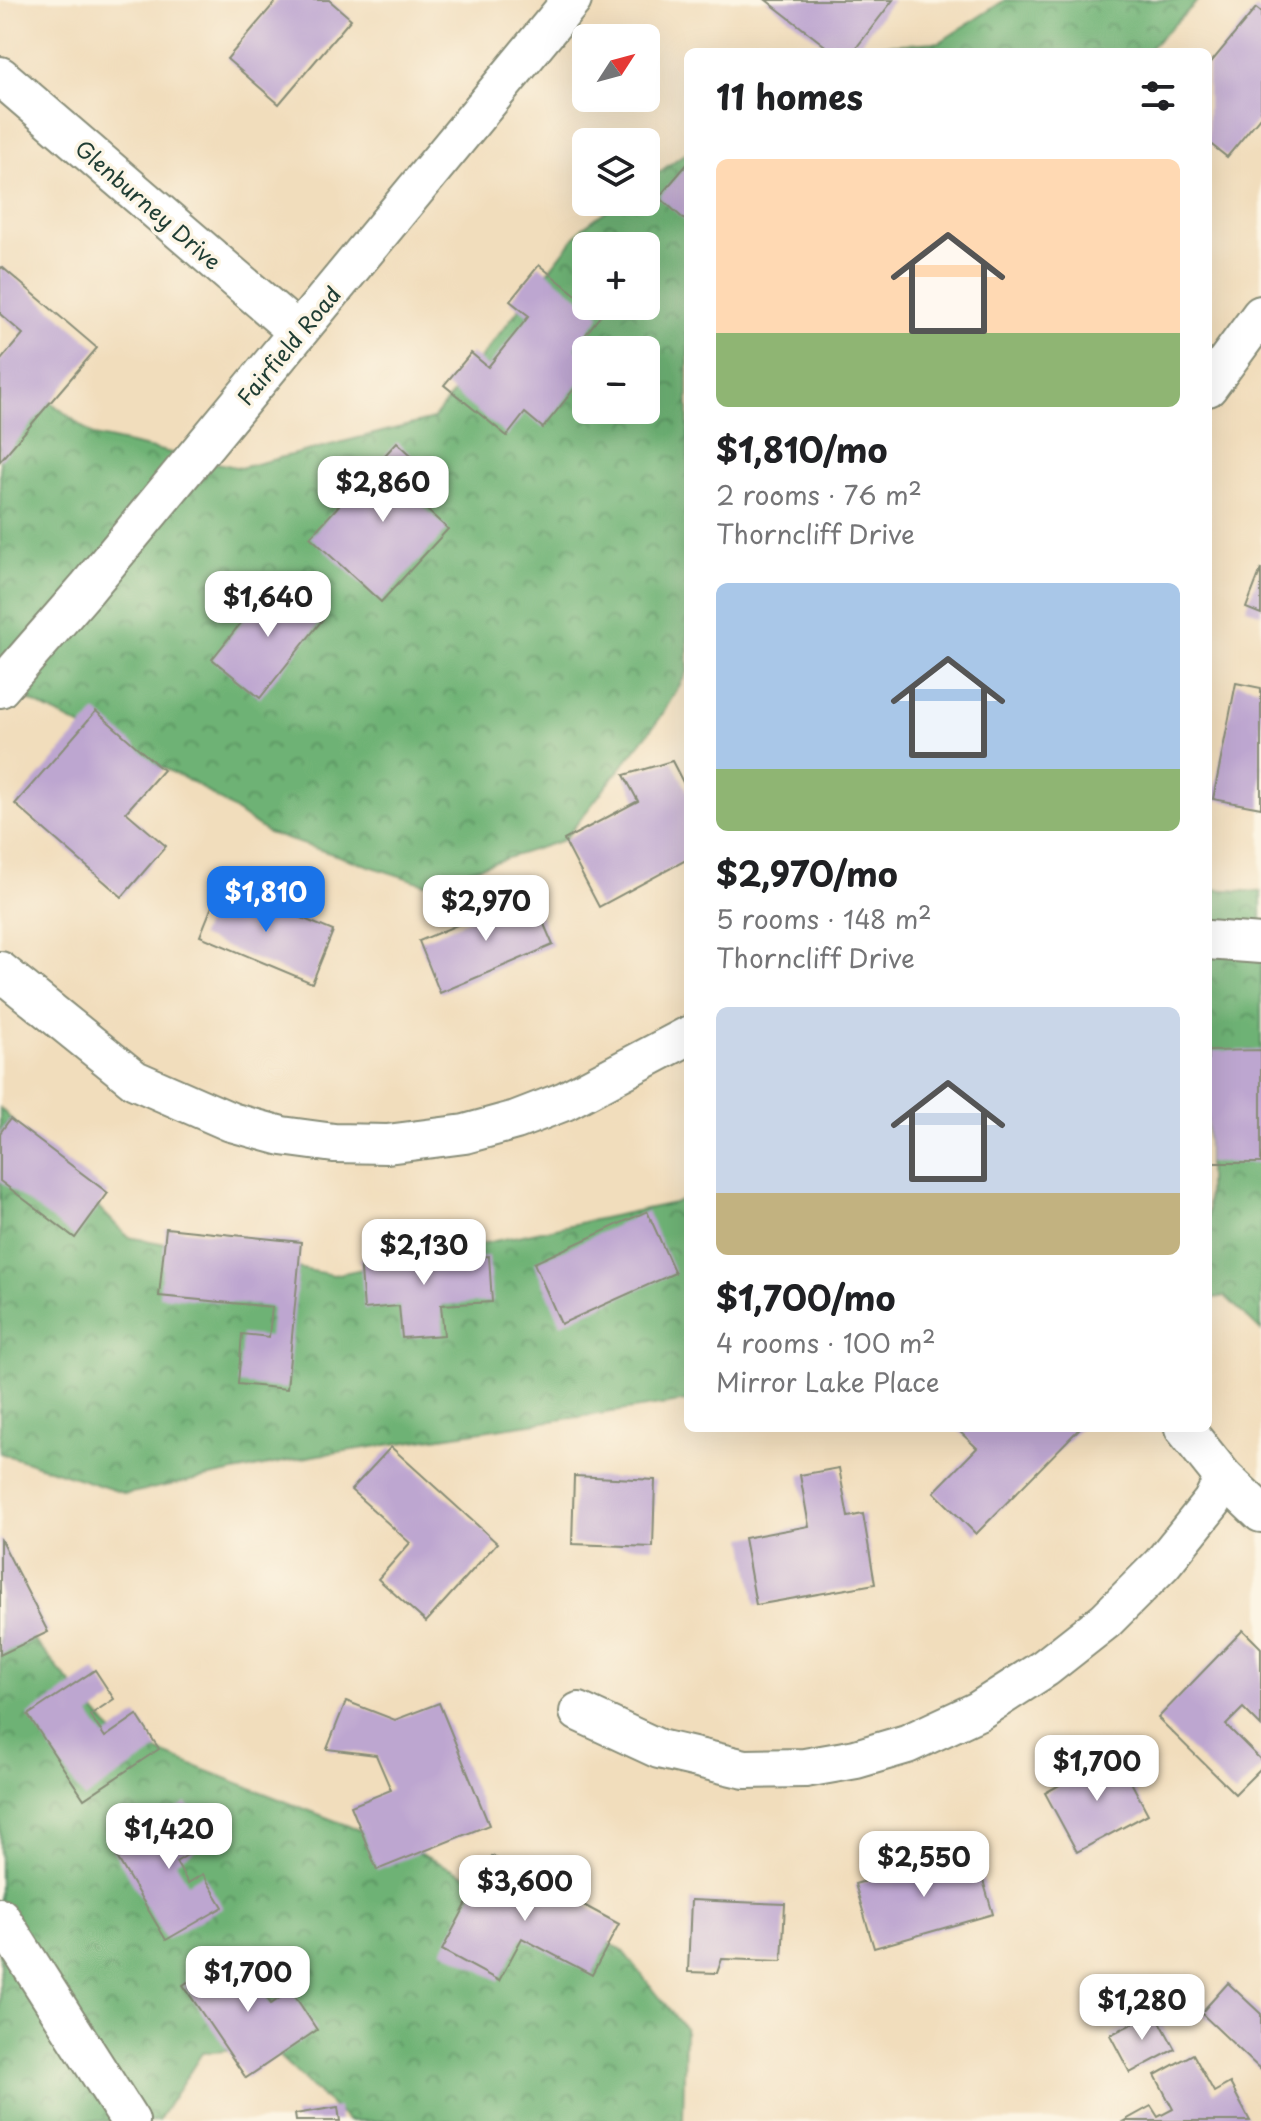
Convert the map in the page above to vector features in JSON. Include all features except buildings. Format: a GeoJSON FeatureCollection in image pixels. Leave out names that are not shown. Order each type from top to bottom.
{"type":"FeatureCollection","features":[{"type":"Feature","properties":{"kind":"street","name":"Fairfield Road"},"geometry":{"type":"LineString","coordinates":[[0,688],[87,588],[572,0]]}},
{"type":"Feature","properties":{"kind":"street","name":"Glenburney Drive"},"geometry":{"type":"LineString","coordinates":[[0,76],[298,332]]}},
{"type":"Feature","properties":{"kind":"street"},"geometry":{"type":"LineString","coordinates":[[1212,382],[1261,315]]}},
{"type":"Feature","properties":{"kind":"street"},"geometry":{"type":"LineString","coordinates":[[1212,940],[1261,944]]}},
{"type":"Feature","properties":{"kind":"street"},"geometry":{"type":"LineString","coordinates":[[0,971],[135,1080],[231,1122],[282,1136],[334,1143],[387,1144],[465,1134],[516,1120],[565,1101],[684,1038]]}},
{"type":"Feature","properties":{"kind":"street"},"geometry":{"type":"LineString","coordinates":[[1187,1432],[1224,1478],[1261,1513]]}},
{"type":"Feature","properties":{"kind":"street"},"geometry":{"type":"LineString","coordinates":[[579,1712],[659,1749],[745,1769],[818,1766],[907,1744],[978,1711],[1045,1668],[1106,1620],[1162,1564],[1212,1502],[1224,1478]]}},
{"type":"Feature","properties":{"kind":"street"},"geometry":{"type":"LineString","coordinates":[[0,1917],[130,2121]]}},
{"type":"Feature","properties":{"kind":"green space"},"geometry":{"type":"Polygon","coordinates":[[[1005,0],[1199,0],[1150,48],[828,48],[940,42],[1005,0]]]}},
{"type":"Feature","properties":{"kind":"green space"},"geometry":{"type":"Polygon","coordinates":[[[684,154],[684,678],[660,718],[564,840],[425,884],[268,833],[196,784],[0,686],[0,362],[94,436],[240,468],[433,419],[572,241],[572,320],[660,320],[660,232],[579,232],[599,216],[660,216],[660,172],[684,154]]]}},
{"type":"Feature","properties":{"kind":"green space"},"geometry":{"type":"Polygon","coordinates":[[[1212,889],[1261,892],[1261,1331],[1225,1296],[1212,1298],[1212,889]]]}},
{"type":"Feature","properties":{"kind":"green space"},"geometry":{"type":"Polygon","coordinates":[[[0,1108],[128,1237],[334,1275],[674,1203],[684,1198],[684,1402],[318,1455],[126,1494],[0,1453],[0,1108]]]}},
{"type":"Feature","properties":{"kind":"green space"},"geometry":{"type":"Polygon","coordinates":[[[0,1601],[115,1735],[418,1853],[621,1949],[685,2029],[683,2121],[348,2121],[269,2047],[202,2053],[158,2121],[0,2121],[0,1601]]]}}]}
